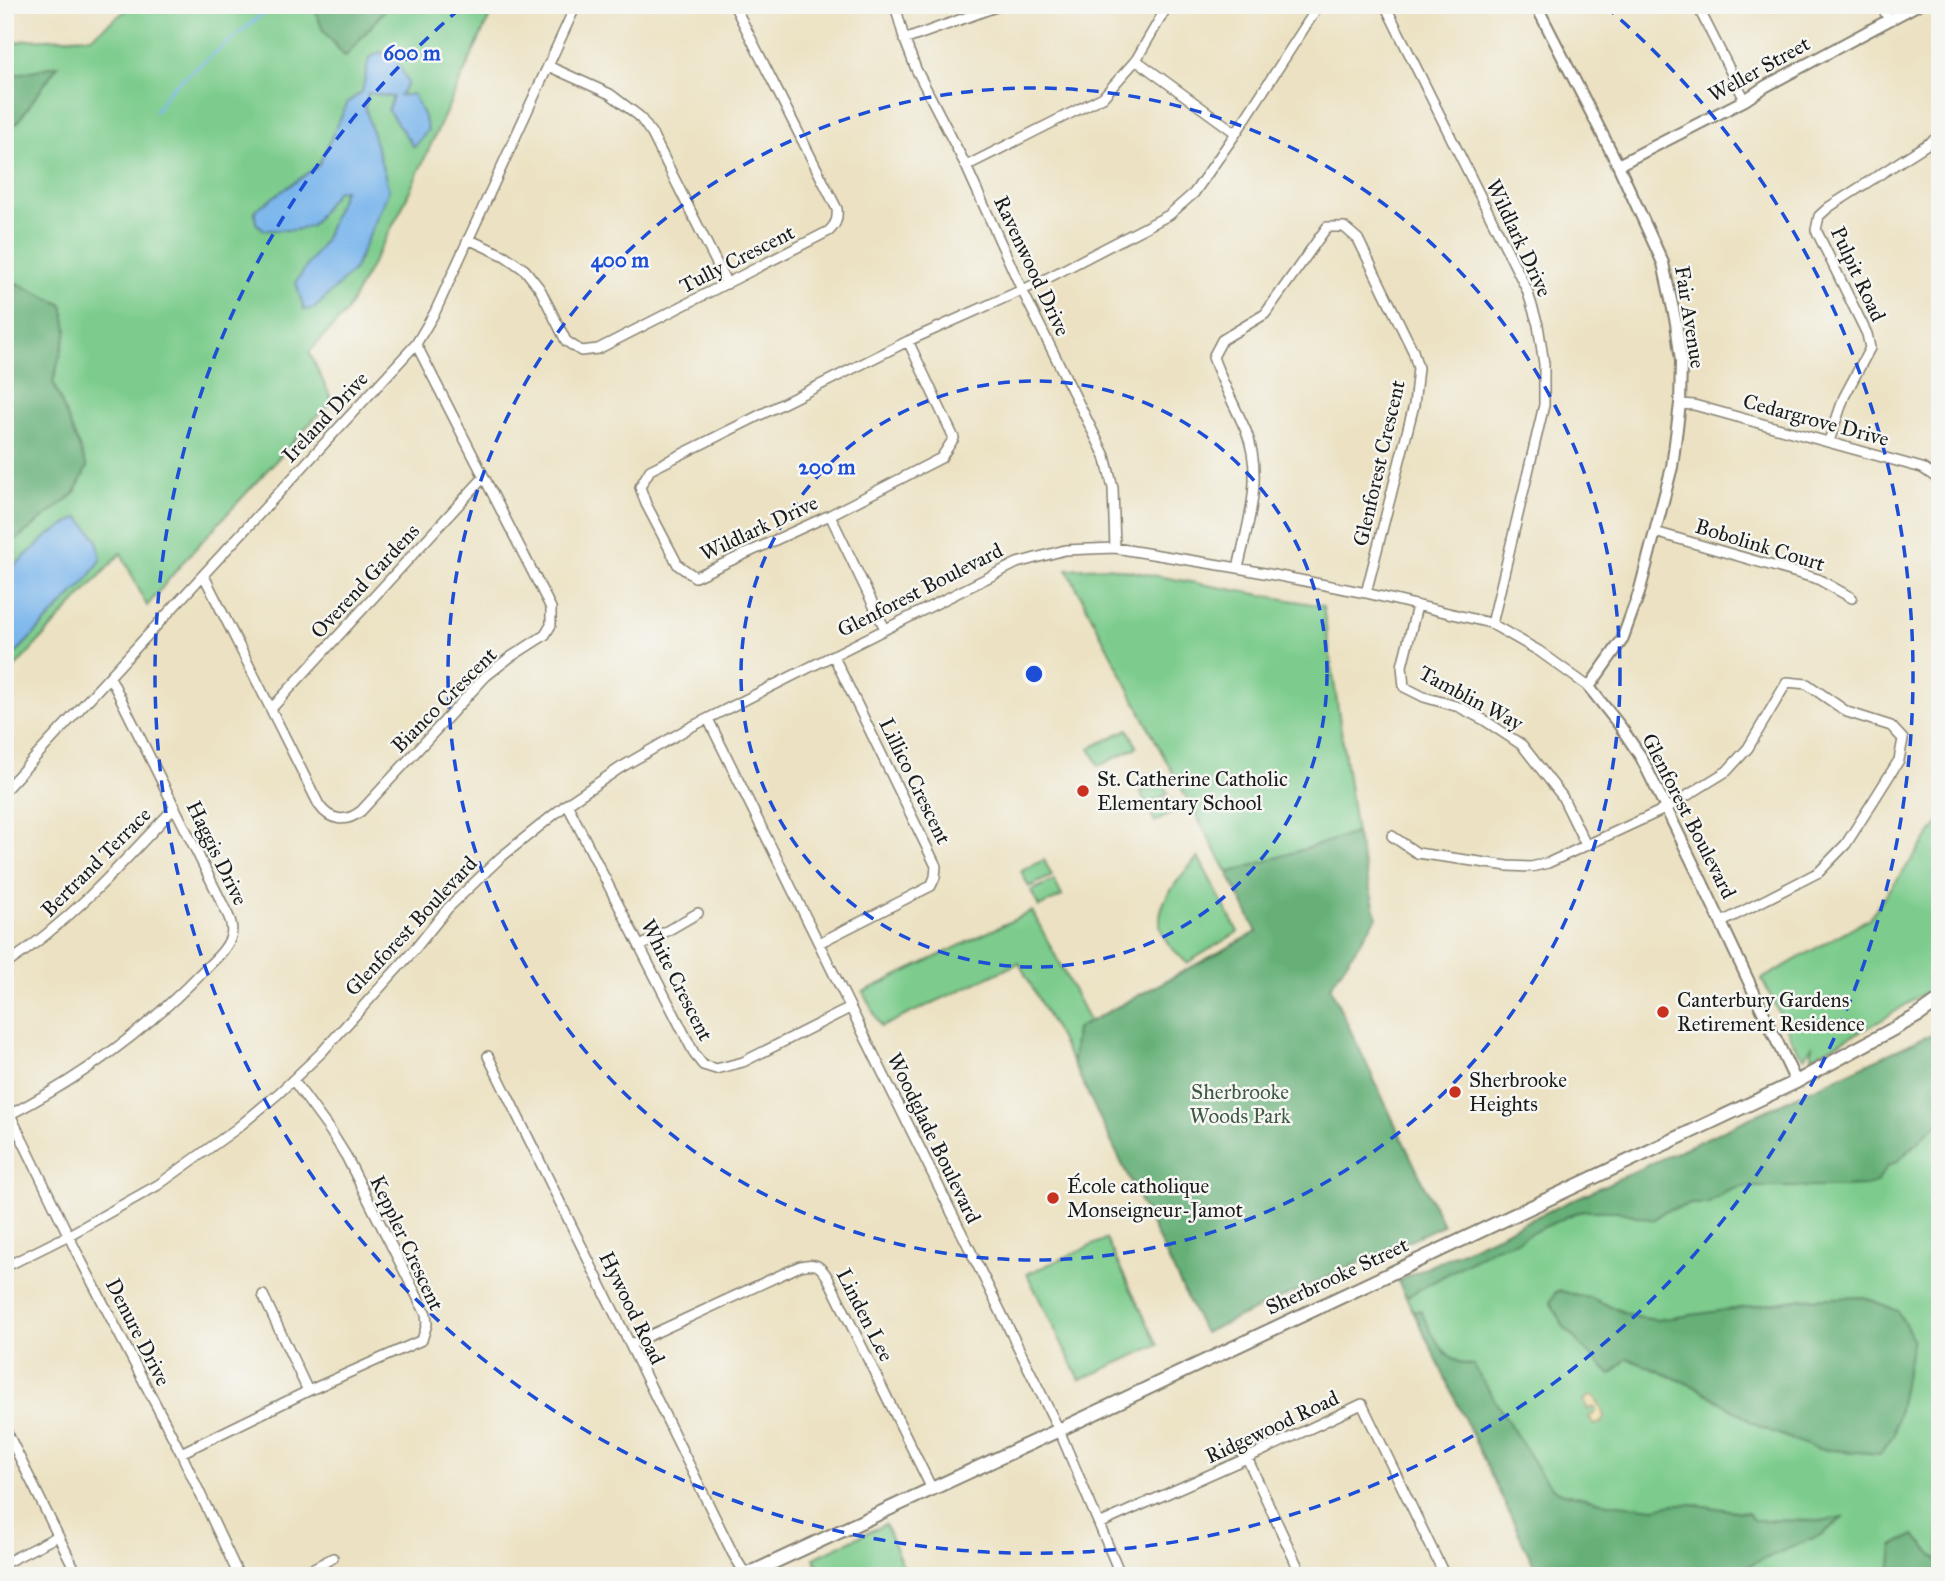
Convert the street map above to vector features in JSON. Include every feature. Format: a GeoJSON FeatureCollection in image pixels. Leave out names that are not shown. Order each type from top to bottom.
{"type":"FeatureCollection","features":[{"type":"Feature","properties":{"kind":"main road","name":"Sherbrooke Street"},"geometry":{"type":"LineString","coordinates":[[745,1575],[1796,1082],[1919,1015],[1940,1000]]}},
{"type":"Feature","properties":{"kind":"street","name":"Ireland Drive"},"geometry":{"type":"LineString","coordinates":[[5,790],[416,344],[430,321],[576,5]]}},
{"type":"Feature","properties":{"kind":"street","name":"Tully Crescent"},"geometry":{"type":"LineString","coordinates":[[468,239],[505,256],[525,270],[540,289],[566,341],[581,351],[598,349],[821,236],[836,225],[837,209],[734,5]]}},
{"type":"Feature","properties":{"kind":"street","name":"Ravenwood Drive"},"geometry":{"type":"LineString","coordinates":[[895,5],[904,40],[922,82],[966,166],[1022,290],[1105,456],[1112,488],[1115,548]]}},
{"type":"Feature","properties":{"kind":"street"},"geometry":{"type":"LineString","coordinates":[[904,40],[1001,5]]}},
{"type":"Feature","properties":{"kind":"street"},"geometry":{"type":"LineString","coordinates":[[966,166],[1103,97],[1136,60],[1168,5]]}},
{"type":"Feature","properties":{"kind":"street","name":"Wildlark Drive"},"geometry":{"type":"LineString","coordinates":[[908,341],[954,438],[942,458],[830,515],[695,577],[678,565],[646,505],[640,487],[650,471],[908,341],[1022,290],[1168,215],[1194,193],[1319,5]]}},
{"type":"Feature","properties":{"kind":"street","name":"Wildlark Drive"},"geometry":{"type":"LineString","coordinates":[[1385,5],[1527,290],[1538,325],[1544,364],[1544,405],[1492,624]]}},
{"type":"Feature","properties":{"kind":"street","name":"Fair Avenue"},"geometry":{"type":"LineString","coordinates":[[1536,5],[1618,166],[1663,263],[1681,361],[1680,404],[1672,467],[1639,593],[1622,640],[1588,687]]}},
{"type":"Feature","properties":{"kind":"street"},"geometry":{"type":"LineString","coordinates":[[1697,5],[1745,100]]}},
{"type":"Feature","properties":{"kind":"street"},"geometry":{"type":"LineString","coordinates":[[1881,5],[1889,20]]}},
{"type":"Feature","properties":{"kind":"street","name":"Weller Street"},"geometry":{"type":"LineString","coordinates":[[1618,166],[1917,5]]}},
{"type":"Feature","properties":{"kind":"street"},"geometry":{"type":"LineString","coordinates":[[1136,60],[1236,133]]}},
{"type":"Feature","properties":{"kind":"street"},"geometry":{"type":"LineString","coordinates":[[548,66],[610,94],[639,116],[652,134],[727,284]]}},
{"type":"Feature","properties":{"kind":"street"},"geometry":{"type":"LineString","coordinates":[[1937,137],[1940,150]]}},
{"type":"Feature","properties":{"kind":"street","name":"Pulpit Road"},"geometry":{"type":"LineString","coordinates":[[1829,441],[1844,397],[1870,348],[1867,334],[1816,230],[1819,216],[1937,137]]}},
{"type":"Feature","properties":{"kind":"street","name":"Glenforest Crescent"},"geometry":{"type":"LineString","coordinates":[[1238,568],[1254,498],[1254,464],[1247,433],[1220,379],[1213,357],[1222,340],[1265,314],[1328,227],[1344,227],[1358,239],[1413,351],[1418,368],[1414,405],[1366,593]]}},
{"type":"Feature","properties":{"kind":"street","name":"Bianco Crescent"},"geometry":{"type":"LineString","coordinates":[[204,576],[319,805],[331,817],[339,819],[348,819],[361,811],[486,676],[509,657],[545,635],[551,625],[551,608],[416,344]]}},
{"type":"Feature","properties":{"kind":"street","name":"Cedargrove Drive"},"geometry":{"type":"LineString","coordinates":[[1680,404],[1694,405],[1922,468],[1940,480]]}},
{"type":"Feature","properties":{"kind":"street","name":"Overend Gardens"},"geometry":{"type":"LineString","coordinates":[[271,709],[484,477]]}},
{"type":"Feature","properties":{"kind":"street"},"geometry":{"type":"LineString","coordinates":[[830,515],[885,629]]}},
{"type":"Feature","properties":{"kind":"street","name":"Bobolink Court"},"geometry":{"type":"LineString","coordinates":[[1655,532],[1818,579],[1852,598]]}},
{"type":"Feature","properties":{"kind":"street","name":"Glenforest Boulevard"},"geometry":{"type":"LineString","coordinates":[[5,1267],[158,1185],[236,1129],[321,1053],[408,957],[448,908],[500,858],[567,804],[620,768],[708,719],[1017,563],[1065,550],[1115,548],[1366,593],[1492,624],[1539,651],[1588,687],[1632,743],[1667,808],[1796,1082]]}},
{"type":"Feature","properties":{"kind":"street","name":"Tamblin Way"},"geometry":{"type":"LineString","coordinates":[[1418,606],[1402,666],[1404,687],[1424,697],[1459,707],[1522,745],[1562,796],[1586,845]]}},
{"type":"Feature","properties":{"kind":"street","name":"Lillico Crescent"},"geometry":{"type":"LineString","coordinates":[[819,943],[931,887],[936,866],[833,655]]}},
{"type":"Feature","properties":{"kind":"street","name":"Haggis Drive"},"geometry":{"type":"LineString","coordinates":[[8,1115],[66,1082],[124,1042],[178,996],[228,943],[232,929],[228,915],[110,677]]}},
{"type":"Feature","properties":{"kind":"street"},"geometry":{"type":"LineString","coordinates":[[1392,836],[1417,853],[1531,867],[1548,863],[1667,808],[1727,771],[1748,748],[1787,682],[1807,684],[1847,712],[1891,726],[1903,739],[1899,760],[1846,844],[1819,872],[1722,922]]}},
{"type":"Feature","properties":{"kind":"street","name":"Woodglade Boulevard"},"geometry":{"type":"LineString","coordinates":[[708,719],[1059,1430],[1121,1576]]}},
{"type":"Feature","properties":{"kind":"street","name":"White Crescent"},"geometry":{"type":"LineString","coordinates":[[567,804],[695,1055],[703,1065],[716,1069],[743,1062],[850,1008]]}},
{"type":"Feature","properties":{"kind":"street","name":"Bertrand Terrace"},"geometry":{"type":"LineString","coordinates":[[5,965],[50,933],[84,903],[175,807]]}},
{"type":"Feature","properties":{"kind":"street"},"geometry":{"type":"LineString","coordinates":[[641,946],[698,913]]}},
{"type":"Feature","properties":{"kind":"street","name":"Hywood Road"},"geometry":{"type":"LineString","coordinates":[[488,1056],[745,1575]]}},
{"type":"Feature","properties":{"kind":"street","name":"Keppler Crescent"},"geometry":{"type":"LineString","coordinates":[[181,1452],[422,1340],[427,1324],[426,1314],[346,1156],[293,1080]]}},
{"type":"Feature","properties":{"kind":"street","name":"Denure Drive"},"geometry":{"type":"LineString","coordinates":[[5,1104],[8,1115],[181,1452],[239,1576]]}},
{"type":"Feature","properties":{"kind":"street","name":"Linden Lee"},"geometry":{"type":"LineString","coordinates":[[631,1344],[800,1266],[816,1264],[828,1278],[932,1489]]}},
{"type":"Feature","properties":{"kind":"street"},"geometry":{"type":"LineString","coordinates":[[263,1295],[308,1391]]}},
{"type":"Feature","properties":{"kind":"street","name":"Ridgewood Road"},"geometry":{"type":"LineString","coordinates":[[1099,1524],[1362,1404],[1445,1576]]}},
{"type":"Feature","properties":{"kind":"street"},"geometry":{"type":"LineString","coordinates":[[5,1427],[78,1576]]}},
{"type":"Feature","properties":{"kind":"street"},"geometry":{"type":"LineString","coordinates":[[1247,1458],[1302,1576]]}},
{"type":"Feature","properties":{"kind":"street"},"geometry":{"type":"LineString","coordinates":[[5,1563],[58,1536]]}},
{"type":"Feature","properties":{"kind":"street"},"geometry":{"type":"LineString","coordinates":[[298,1576],[334,1558]]}},
{"type":"Feature","properties":{"kind":"green space"},"geometry":{"type":"Polygon","coordinates":[[[133,5],[313,5],[323,30],[345,56],[389,5],[495,5],[400,212],[345,314],[309,352],[333,402],[316,417],[183,562],[147,606],[121,553],[5,678],[5,548],[74,494],[87,467],[53,382],[67,330],[5,288],[5,129],[17,123],[57,66],[5,77],[5,46],[25,40],[91,37],[133,5]]]}},
{"type":"Feature","properties":{"kind":"green space"},"geometry":{"type":"Polygon","coordinates":[[[313,5],[389,5],[345,57],[323,30],[313,5]]]}},
{"type":"Feature","properties":{"kind":"green space"},"geometry":{"type":"Polygon","coordinates":[[[58,65],[17,123],[5,129],[5,77],[58,65]]]}},
{"type":"Feature","properties":{"kind":"green space"},"geometry":{"type":"Polygon","coordinates":[[[10,280],[63,305],[67,330],[53,382],[87,467],[74,494],[5,548],[5,288],[10,280]]]}},
{"type":"Feature","properties":{"kind":"green space"},"geometry":{"type":"Polygon","coordinates":[[[1108,567],[1323,606],[1356,833],[1228,873],[1161,751],[1067,569],[1108,567]]]}},
{"type":"Feature","properties":{"kind":"green space"},"geometry":{"type":"Polygon","coordinates":[[[1128,729],[1137,747],[1099,766],[1090,748],[1128,729]]]}},
{"type":"Feature","properties":{"kind":"green space"},"geometry":{"type":"Polygon","coordinates":[[[1162,781],[1168,794],[1147,805],[1140,792],[1162,781]]]}},
{"type":"Feature","properties":{"kind":"green space"},"geometry":{"type":"Polygon","coordinates":[[[1170,798],[1176,811],[1155,822],[1148,808],[1170,798]]]}},
{"type":"Feature","properties":{"kind":"green space"},"geometry":{"type":"Polygon","coordinates":[[[1940,821],[1940,983],[1880,1021],[1812,1057],[1812,1046],[1805,1057],[1797,1050],[1762,979],[1869,918],[1940,821]]]}},
{"type":"Feature","properties":{"kind":"green space","name":"Sherbrooke Woods Park"},"geometry":{"type":"Polygon","coordinates":[[[1356,833],[1377,917],[1330,987],[1443,1225],[1204,1333],[1073,1063],[1076,1029],[1257,932],[1228,873],[1356,833]]]}},
{"type":"Feature","properties":{"kind":"green space"},"geometry":{"type":"Polygon","coordinates":[[[1198,857],[1238,932],[1187,963],[1168,943],[1160,920],[1167,897],[1198,857]]]}},
{"type":"Feature","properties":{"kind":"green space"},"geometry":{"type":"Polygon","coordinates":[[[1044,860],[1052,876],[1029,887],[1021,871],[1044,860]]]}},
{"type":"Feature","properties":{"kind":"green space"},"geometry":{"type":"Polygon","coordinates":[[[1054,880],[1062,896],[1039,907],[1031,891],[1054,880]]]}},
{"type":"Feature","properties":{"kind":"green space"},"geometry":{"type":"Polygon","coordinates":[[[1032,911],[1090,1022],[1076,1030],[1073,1063],[1019,963],[881,1027],[863,992],[1032,911]]]}},
{"type":"Feature","properties":{"kind":"green space"},"geometry":{"type":"Polygon","coordinates":[[[1940,1030],[1940,1576],[1539,1576],[1398,1281],[1940,1030]]]}},
{"type":"Feature","properties":{"kind":"green space"},"geometry":{"type":"Polygon","coordinates":[[[1940,1030],[1940,1123],[1898,1161],[1888,1166],[1876,1183],[1841,1187],[1741,1187],[1728,1191],[1707,1204],[1691,1204],[1663,1212],[1653,1220],[1616,1211],[1584,1211],[1520,1240],[1492,1249],[1406,1297],[1398,1281],[1940,1030]]]}},
{"type":"Feature","properties":{"kind":"green space"},"geometry":{"type":"Polygon","coordinates":[[[1106,1239],[1158,1345],[1080,1380],[1027,1274],[1106,1239]]]}},
{"type":"Feature","properties":{"kind":"green space"},"geometry":{"type":"Polygon","coordinates":[[[1560,1291],[1591,1298],[1635,1317],[1657,1320],[1802,1299],[1864,1297],[1898,1311],[1913,1339],[1894,1434],[1880,1454],[1817,1449],[1760,1427],[1696,1387],[1627,1358],[1611,1375],[1564,1327],[1550,1302],[1555,1293],[1560,1291]]]}},
{"type":"Feature","properties":{"kind":"green space"},"geometry":{"type":"Polygon","coordinates":[[[1420,1310],[1446,1353],[1463,1363],[1473,1365],[1542,1476],[1561,1492],[1601,1502],[1654,1508],[1692,1504],[1748,1513],[1753,1520],[1820,1521],[1844,1517],[1821,1535],[1745,1567],[1737,1576],[1539,1576],[1414,1312],[1420,1310]]]}},
{"type":"Feature","properties":{"kind":"green space"},"geometry":{"type":"Polygon","coordinates":[[[885,1524],[907,1576],[822,1576],[814,1558],[885,1524]]]}},
{"type":"Feature","properties":{"kind":"green space"},"geometry":{"type":"Polygon","coordinates":[[[1914,1535],[1940,1562],[1940,1576],[1890,1576],[1893,1546],[1914,1535]]]}},
{"type":"Feature","properties":{"kind":"sand"},"geometry":{"type":"Polygon","coordinates":[[[1594,1396],[1604,1417],[1601,1423],[1594,1425],[1589,1417],[1596,1409],[1592,1407],[1588,1410],[1584,1400],[1594,1396]]]}},
{"type":"Feature","properties":{"kind":"water"},"geometry":{"type":"Polygon","coordinates":[[[380,52],[396,57],[408,83],[399,96],[413,94],[428,130],[414,147],[388,110],[393,97],[368,93],[365,107],[389,190],[354,270],[315,308],[304,310],[296,282],[324,241],[344,190],[336,192],[311,226],[295,230],[264,230],[256,223],[255,210],[318,166],[348,102],[362,92],[369,58],[380,52]]]}},
{"type":"Feature","properties":{"kind":"water"},"geometry":{"type":"Polygon","coordinates":[[[79,517],[97,539],[101,560],[86,581],[5,664],[5,574],[49,535],[79,517]]]}},
{"type":"Feature","properties":{"kind":"waterway"},"geometry":{"type":"LineString","coordinates":[[155,112],[169,90],[274,5]]}},
{"type":"Feature","properties":{"kind":"place","name":"St. Catherine Catholic Elementary School"},"geometry":{"type":"Point","coordinates":[1083,791]}},
{"type":"Feature","properties":{"kind":"place","name":"Canterbury Gardens Retirement Residence"},"geometry":{"type":"Point","coordinates":[1663,1012]}},
{"type":"Feature","properties":{"kind":"place","name":"Sherbrooke Heights"},"geometry":{"type":"Point","coordinates":[1455,1092]}},
{"type":"Feature","properties":{"kind":"place","name":"École catholique Monseigneur-Jamot"},"geometry":{"type":"Point","coordinates":[1053,1198]}}]}
